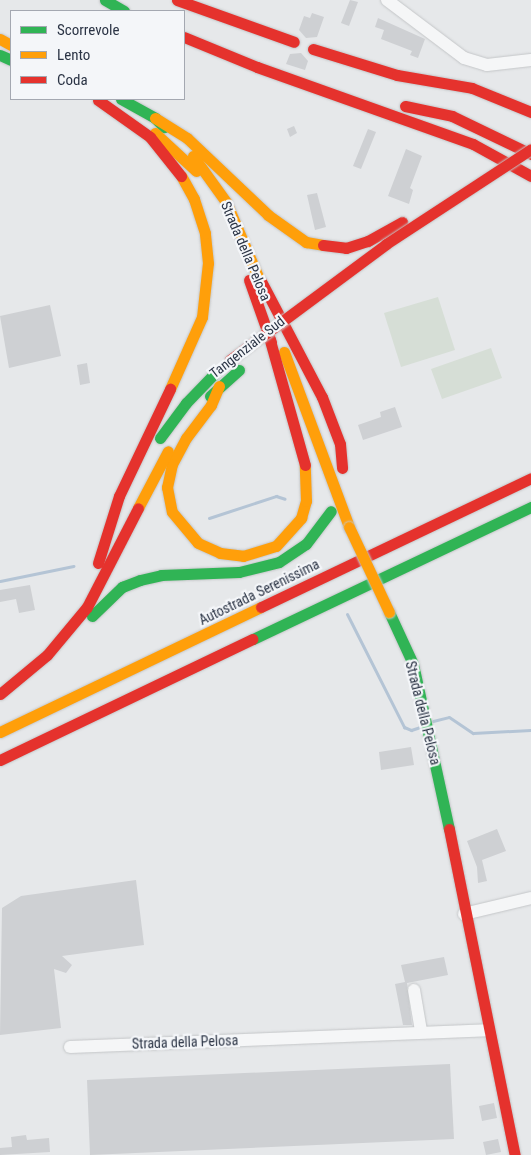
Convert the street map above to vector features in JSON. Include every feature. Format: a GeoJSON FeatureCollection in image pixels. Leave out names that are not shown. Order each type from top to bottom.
{"type":"FeatureCollection","features":[{"type":"Feature","properties":{"kind":"main road"},"geometry":{"type":"LineString","coordinates":[[105,0],[122,10]]}},
{"type":"Feature","properties":{"kind":"main road"},"geometry":{"type":"LineString","coordinates":[[176,0],[201,5],[294,42]]}},
{"type":"Feature","properties":{"kind":"main road"},"geometry":{"type":"LineString","coordinates":[[185,37],[257,67],[332,92],[487,150],[531,176]]}},
{"type":"Feature","properties":{"kind":"main road"},"geometry":{"type":"LineString","coordinates":[[313,48],[398,75],[443,96]]}},
{"type":"Feature","properties":{"kind":"main road"},"geometry":{"type":"LineString","coordinates":[[398,75],[472,88],[531,112]]}},
{"type":"Feature","properties":{"kind":"main road"},"geometry":{"type":"LineString","coordinates":[[332,92],[452,116],[531,154]]}},
{"type":"Feature","properties":{"kind":"main road"},"geometry":{"type":"LineString","coordinates":[[96,100],[150,137],[182,177],[194,199],[204,233],[208,263],[202,317],[191,346],[119,496],[98,563]]}},
{"type":"Feature","properties":{"kind":"main road","name":"Strada della Pelosa"},"geometry":{"type":"LineString","coordinates":[[96,100],[140,122],[166,141],[199,174],[222,213]]}},
{"type":"Feature","properties":{"kind":"main road","name":"Strada della Pelosa"},"geometry":{"type":"LineString","coordinates":[[123,100],[155,118],[189,152],[218,188],[261,281],[294,384],[349,527],[413,664],[423,703],[464,914],[515,1155]]}},
{"type":"Feature","properties":{"kind":"main road"},"geometry":{"type":"LineString","coordinates":[[155,118],[187,138],[268,215],[306,242],[346,248],[392,229],[453,188],[484,177]]}},
{"type":"Feature","properties":{"kind":"main road","name":"Tangenziale Sud"},"geometry":{"type":"LineString","coordinates":[[0,680],[36,650],[75,600],[98,563],[156,443],[186,402],[230,360],[386,244],[484,177],[531,149]]}},
{"type":"Feature","properties":{"kind":"main road"},"geometry":{"type":"LineString","coordinates":[[458,212],[531,164]]}},
{"type":"Feature","properties":{"kind":"main road","name":"Tangenziale Sud"},"geometry":{"type":"LineString","coordinates":[[222,213],[269,336]]}},
{"type":"Feature","properties":{"kind":"main road"},"geometry":{"type":"LineString","coordinates":[[261,281],[325,404],[340,444],[342,468]]}},
{"type":"Feature","properties":{"kind":"main road","name":"Tangenziale Sud"},"geometry":{"type":"LineString","coordinates":[[262,352],[302,324]]}},
{"type":"Feature","properties":{"kind":"main road"},"geometry":{"type":"LineString","coordinates":[[219,386],[212,405],[186,438],[172,464],[168,493],[172,512],[198,543],[220,553],[243,556],[276,546],[301,518],[306,501],[306,470],[269,336]]}},
{"type":"Feature","properties":{"kind":"main road","name":"Strada della Pelosa"},"geometry":{"type":"LineString","coordinates":[[269,336],[294,384]]}},
{"type":"Feature","properties":{"kind":"main road","name":"Tangenziale Sud"},"geometry":{"type":"LineString","coordinates":[[0,695],[47,655],[88,607],[160,463],[185,424],[219,386],[243,367]]}},
{"type":"Feature","properties":{"kind":"main road"},"geometry":{"type":"LineString","coordinates":[[317,580],[531,470]]}},
{"type":"Feature","properties":{"kind":"main road","name":"Autostrada Serenissima"},"geometry":{"type":"LineString","coordinates":[[0,732],[531,478]]}},
{"type":"Feature","properties":{"kind":"main road"},"geometry":{"type":"LineString","coordinates":[[0,760],[531,509]]}},
{"type":"Feature","properties":{"kind":"main road"},"geometry":{"type":"LineString","coordinates":[[0,695],[34,676],[55,659],[107,599],[122,587],[161,575],[239,572],[279,562],[306,544],[331,511]]}},
{"type":"Feature","properties":{"kind":"street"},"geometry":{"type":"LineString","coordinates":[[387,0],[464,58],[487,65],[531,60]]}},
{"type":"Feature","properties":{"kind":"street"},"geometry":{"type":"LineString","coordinates":[[464,914],[531,898]]}},
{"type":"Feature","properties":{"kind":"street"},"geometry":{"type":"LineString","coordinates":[[414,990],[421,1032]]}},
{"type":"Feature","properties":{"kind":"street","name":"Strada della Pelosa"},"geometry":{"type":"LineString","coordinates":[[70,1046],[488,1030]]}},
{"type":"Feature","properties":{"kind":"shaded area"},"geometry":{"type":"Polygon","coordinates":[[[438,297],[455,350],[401,367],[384,313],[438,297]]]}},
{"type":"Feature","properties":{"kind":"shaded area"},"geometry":{"type":"Polygon","coordinates":[[[491,348],[502,378],[442,399],[431,369],[491,348]]]}},
{"type":"Feature","properties":{"kind":"building"},"geometry":{"type":"Polygon","coordinates":[[[350,0],[358,2],[349,26],[341,23],[350,0]]]}},
{"type":"Feature","properties":{"kind":"building"},"geometry":{"type":"Polygon","coordinates":[[[312,13],[324,17],[317,37],[306,38],[299,30],[304,16],[310,18],[312,13]]]}},
{"type":"Feature","properties":{"kind":"building"},"geometry":{"type":"Polygon","coordinates":[[[378,18],[425,39],[418,58],[410,55],[412,51],[381,39],[384,30],[375,27],[378,18]]]}},
{"type":"Feature","properties":{"kind":"building"},"geometry":{"type":"Polygon","coordinates":[[[301,53],[308,61],[305,70],[286,64],[290,54],[301,53]]]}},
{"type":"Feature","properties":{"kind":"building"},"geometry":{"type":"Polygon","coordinates":[[[294,126],[297,133],[290,137],[287,129],[294,126]]]}},
{"type":"Feature","properties":{"kind":"building"},"geometry":{"type":"Polygon","coordinates":[[[368,129],[376,132],[361,169],[353,166],[368,129]]]}},
{"type":"Feature","properties":{"kind":"building"},"geometry":{"type":"Polygon","coordinates":[[[406,149],[422,156],[410,188],[413,190],[409,204],[388,196],[406,149]]]}},
{"type":"Feature","properties":{"kind":"building"},"geometry":{"type":"Polygon","coordinates":[[[317,193],[326,227],[315,230],[307,195],[317,193]]]}},
{"type":"Feature","properties":{"kind":"building"},"geometry":{"type":"Polygon","coordinates":[[[50,305],[61,356],[9,368],[0,316],[50,305]]]}},
{"type":"Feature","properties":{"kind":"building"},"geometry":{"type":"Polygon","coordinates":[[[87,363],[90,383],[80,385],[77,365],[87,363]]]}},
{"type":"Feature","properties":{"kind":"building"},"geometry":{"type":"Polygon","coordinates":[[[395,407],[402,427],[363,440],[358,425],[381,417],[380,412],[395,407]]]}},
{"type":"Feature","properties":{"kind":"building"},"geometry":{"type":"Polygon","coordinates":[[[30,585],[35,610],[19,613],[16,599],[0,602],[0,590],[30,585]]]}},
{"type":"Feature","properties":{"kind":"building"},"geometry":{"type":"Polygon","coordinates":[[[411,747],[414,765],[381,770],[379,752],[411,747]]]}},
{"type":"Feature","properties":{"kind":"building"},"geometry":{"type":"Polygon","coordinates":[[[497,829],[506,851],[482,860],[487,881],[478,883],[477,867],[467,841],[497,829]]]}},
{"type":"Feature","properties":{"kind":"building"},"geometry":{"type":"Polygon","coordinates":[[[136,880],[144,945],[62,956],[72,965],[66,973],[54,969],[61,1028],[0,1035],[2,908],[21,896],[136,880]]]}},
{"type":"Feature","properties":{"kind":"building"},"geometry":{"type":"Polygon","coordinates":[[[444,957],[448,975],[407,983],[412,1025],[403,1025],[395,984],[405,982],[401,965],[444,957]]]}},
{"type":"Feature","properties":{"kind":"building"},"geometry":{"type":"Polygon","coordinates":[[[450,1064],[454,1139],[90,1155],[87,1080],[450,1064]]]}},
{"type":"Feature","properties":{"kind":"building"},"geometry":{"type":"Polygon","coordinates":[[[494,1103],[497,1118],[482,1121],[479,1106],[494,1103]]]}},
{"type":"Feature","properties":{"kind":"building"},"geometry":{"type":"Polygon","coordinates":[[[26,1135],[27,1140],[49,1138],[50,1152],[0,1155],[0,1148],[12,1147],[11,1137],[26,1135]]]}},
{"type":"Feature","properties":{"kind":"building"},"geometry":{"type":"Polygon","coordinates":[[[498,1139],[501,1152],[486,1155],[483,1142],[498,1139]]]}},
{"type":"Feature","properties":{"kind":"waterway"},"geometry":{"type":"LineString","coordinates":[[209,518],[276,496],[285,499]]}},
{"type":"Feature","properties":{"kind":"waterway"},"geometry":{"type":"LineString","coordinates":[[0,581],[73,566]]}},
{"type":"Feature","properties":{"kind":"waterway"},"geometry":{"type":"LineString","coordinates":[[347,614],[404,727],[411,730],[423,726]]}},
{"type":"Feature","properties":{"kind":"waterway"},"geometry":{"type":"LineString","coordinates":[[433,721],[449,717],[473,733],[531,730]]}},
{"type":"Feature","properties":{"kind":"traffic: fast"},"geometry":{"type":"LineString","coordinates":[[105,0],[122,10]]}},
{"type":"Feature","properties":{"kind":"traffic: fast"},"geometry":{"type":"LineString","coordinates":[[0,55],[10,60]]}},
{"type":"Feature","properties":{"kind":"traffic: fast"},"geometry":{"type":"LineString","coordinates":[[123,100],[155,118],[164,127]]}},
{"type":"Feature","properties":{"kind":"traffic: fast"},"geometry":{"type":"LineString","coordinates":[[210,396],[239,370]]}},
{"type":"Feature","properties":{"kind":"traffic: fast"},"geometry":{"type":"LineString","coordinates":[[160,438],[186,403],[215,373]]}},
{"type":"Feature","properties":{"kind":"traffic: fast"},"geometry":{"type":"LineString","coordinates":[[253,639],[531,507]]}},
{"type":"Feature","properties":{"kind":"traffic: fast"},"geometry":{"type":"LineString","coordinates":[[92,616],[122,587],[140,580],[161,575],[239,572],[279,562],[306,544],[331,511]]}},
{"type":"Feature","properties":{"kind":"traffic: fast"},"geometry":{"type":"LineString","coordinates":[[389,612],[413,664],[449,829]]}},
{"type":"Feature","properties":{"kind":"traffic: slow"},"geometry":{"type":"LineString","coordinates":[[0,39],[10,44]]}},
{"type":"Feature","properties":{"kind":"traffic: slow"},"geometry":{"type":"LineString","coordinates":[[155,118],[187,138],[268,215],[306,242],[323,245]]}},
{"type":"Feature","properties":{"kind":"traffic: slow"},"geometry":{"type":"LineString","coordinates":[[155,133],[196,171]]}},
{"type":"Feature","properties":{"kind":"traffic: slow"},"geometry":{"type":"LineString","coordinates":[[193,156],[226,202],[265,293]]}},
{"type":"Feature","properties":{"kind":"traffic: slow"},"geometry":{"type":"LineString","coordinates":[[170,389],[202,317],[208,263],[205,233],[194,199],[181,176]]}},
{"type":"Feature","properties":{"kind":"traffic: slow"},"geometry":{"type":"LineString","coordinates":[[284,352],[349,527]]}},
{"type":"Feature","properties":{"kind":"traffic: slow"},"geometry":{"type":"LineString","coordinates":[[219,386],[211,405],[186,438],[172,464],[167,487],[172,512],[198,543],[220,553],[243,556],[276,546],[301,518],[306,501],[305,465]]}},
{"type":"Feature","properties":{"kind":"traffic: slow"},"geometry":{"type":"LineString","coordinates":[[138,508],[168,451]]}},
{"type":"Feature","properties":{"kind":"traffic: slow"},"geometry":{"type":"LineString","coordinates":[[349,527],[389,612]]}},
{"type":"Feature","properties":{"kind":"traffic: slow"},"geometry":{"type":"LineString","coordinates":[[0,732],[261,607]]}},
{"type":"Feature","properties":{"kind":"traffic: jam"},"geometry":{"type":"LineString","coordinates":[[177,0],[294,42]]}},
{"type":"Feature","properties":{"kind":"traffic: jam"},"geometry":{"type":"LineString","coordinates":[[185,37],[257,67],[473,144],[531,176]]}},
{"type":"Feature","properties":{"kind":"traffic: jam"},"geometry":{"type":"LineString","coordinates":[[313,49],[397,75],[472,88],[531,112]]}},
{"type":"Feature","properties":{"kind":"traffic: jam"},"geometry":{"type":"LineString","coordinates":[[98,100],[150,137],[181,176]]}},
{"type":"Feature","properties":{"kind":"traffic: jam"},"geometry":{"type":"LineString","coordinates":[[405,106],[452,116],[531,154]]}},
{"type":"Feature","properties":{"kind":"traffic: jam"},"geometry":{"type":"LineString","coordinates":[[230,360],[386,244],[531,149]]}},
{"type":"Feature","properties":{"kind":"traffic: jam"},"geometry":{"type":"LineString","coordinates":[[323,245],[346,248],[368,241],[402,222]]}},
{"type":"Feature","properties":{"kind":"traffic: jam"},"geometry":{"type":"LineString","coordinates":[[249,280],[271,342]]}},
{"type":"Feature","properties":{"kind":"traffic: jam"},"geometry":{"type":"LineString","coordinates":[[261,281],[322,397],[340,444],[342,468]]}},
{"type":"Feature","properties":{"kind":"traffic: jam"},"geometry":{"type":"LineString","coordinates":[[269,337],[305,465]]}},
{"type":"Feature","properties":{"kind":"traffic: jam"},"geometry":{"type":"LineString","coordinates":[[98,563],[119,496],[170,389]]}},
{"type":"Feature","properties":{"kind":"traffic: jam"},"geometry":{"type":"LineString","coordinates":[[261,607],[531,478]]}},
{"type":"Feature","properties":{"kind":"traffic: jam"},"geometry":{"type":"LineString","coordinates":[[0,694],[47,655],[87,607],[138,508]]}},
{"type":"Feature","properties":{"kind":"traffic: jam"},"geometry":{"type":"LineString","coordinates":[[0,760],[253,639]]}},
{"type":"Feature","properties":{"kind":"traffic: jam"},"geometry":{"type":"LineString","coordinates":[[449,829],[515,1155]]}}]}
